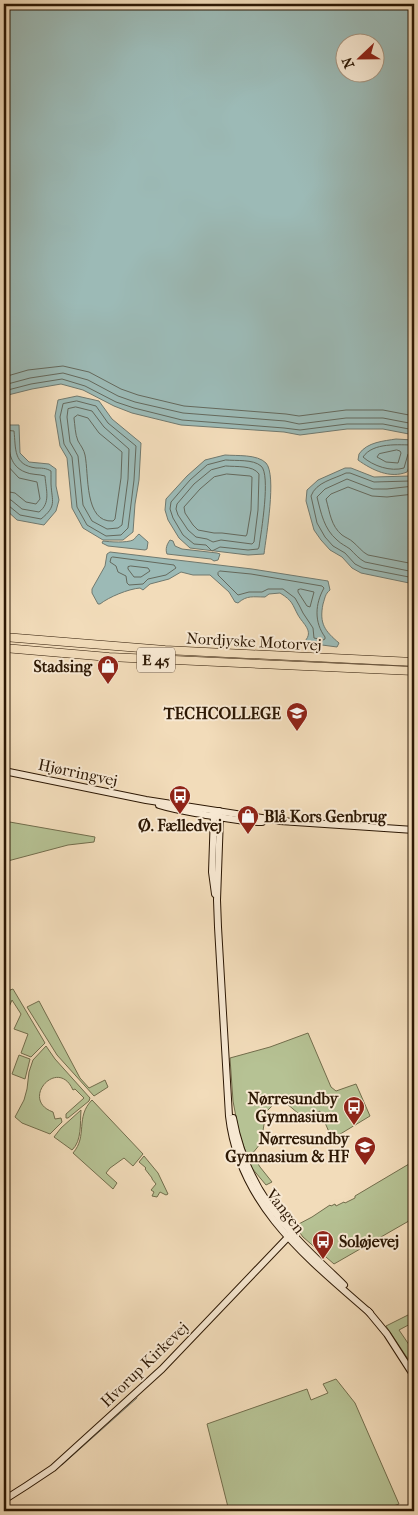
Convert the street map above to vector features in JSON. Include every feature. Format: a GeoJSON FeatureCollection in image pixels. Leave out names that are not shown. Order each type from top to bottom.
{"type":"FeatureCollection","features":[{"type":"Feature","properties":{"kind":"highway","name":"Nordjyske Motorvej"},"geometry":{"type":"LineString","coordinates":[[4,637],[114,647],[414,662]]}},
{"type":"Feature","properties":{"kind":"highway","name":"Nordjyske Motorvej"},"geometry":{"type":"LineString","coordinates":[[4,648],[119,658],[414,671]]}},
{"type":"Feature","properties":{"kind":"highway"},"geometry":{"type":"LineString","coordinates":[[258,654],[414,657]]}},
{"type":"Feature","properties":{"kind":"highway"},"geometry":{"type":"LineString","coordinates":[[308,667],[355,673],[414,676]]}},
{"type":"Feature","properties":{"kind":"street","name":"Hjørringvej"},"geometry":{"type":"LineString","coordinates":[[4,771],[146,800],[173,809],[217,814],[248,822],[282,821],[414,830]]}},
{"type":"Feature","properties":{"kind":"street","name":"Vangen"},"geometry":{"type":"LineString","coordinates":[[217,814],[217,900],[230,1131],[239,1161],[257,1197],[272,1218],[370,1314],[398,1349],[414,1376]]}},
{"type":"Feature","properties":{"kind":"street","name":"Hjørringvej"},"geometry":{"type":"LineString","coordinates":[[361,826],[375,824],[414,826]]}},
{"type":"Feature","properties":{"kind":"street","name":"Hvorup Kirkevej"},"geometry":{"type":"LineString","coordinates":[[4,1500],[53,1468],[146,1384],[290,1236]]}},
{"type":"Feature","properties":{"kind":"green space"},"geometry":{"type":"Polygon","coordinates":[[[4,821],[95,837],[94,842],[68,845],[4,862],[4,821]]]}},
{"type":"Feature","properties":{"kind":"green space"},"geometry":{"type":"Polygon","coordinates":[[[13,989],[45,1043],[31,1057],[21,1053],[28,1034],[14,1029],[21,1014],[12,1000],[9,1007],[4,1005],[10,990],[13,989]]]}},
{"type":"Feature","properties":{"kind":"green space"},"geometry":{"type":"Polygon","coordinates":[[[39,1001],[80,1078],[89,1088],[105,1080],[108,1087],[94,1096],[57,1055],[27,1007],[39,1001]]]}},
{"type":"Feature","properties":{"kind":"green space"},"geometry":{"type":"Polygon","coordinates":[[[308,1033],[331,1087],[336,1091],[356,1084],[370,1116],[332,1139],[320,1111],[296,1122],[299,1114],[280,1098],[266,1112],[261,1143],[252,1154],[272,1182],[266,1185],[251,1167],[239,1133],[233,1101],[230,1058],[270,1047],[308,1033]]]}},
{"type":"Feature","properties":{"kind":"green space"},"geometry":{"type":"Polygon","coordinates":[[[46,1046],[55,1059],[90,1098],[89,1101],[66,1118],[66,1114],[84,1098],[59,1077],[51,1079],[45,1084],[40,1091],[40,1099],[43,1106],[53,1112],[55,1119],[61,1118],[62,1122],[50,1134],[22,1123],[15,1117],[24,1100],[33,1060],[46,1046]]]}},
{"type":"Feature","properties":{"kind":"green space"},"geometry":{"type":"Polygon","coordinates":[[[19,1055],[30,1059],[25,1079],[12,1074],[19,1055]]]}},
{"type":"Feature","properties":{"kind":"green space"},"geometry":{"type":"Polygon","coordinates":[[[92,1100],[143,1154],[133,1166],[124,1158],[110,1168],[106,1173],[117,1183],[113,1189],[73,1153],[80,1140],[84,1113],[92,1100]]]}},
{"type":"Feature","properties":{"kind":"green space"},"geometry":{"type":"Polygon","coordinates":[[[81,1110],[79,1137],[72,1150],[54,1137],[81,1110]]]}},
{"type":"Feature","properties":{"kind":"green space"},"geometry":{"type":"Polygon","coordinates":[[[144,1156],[158,1173],[168,1194],[160,1192],[157,1197],[152,1196],[154,1192],[151,1190],[156,1184],[146,1168],[139,1162],[144,1156]]]}},
{"type":"Feature","properties":{"kind":"green space"},"geometry":{"type":"Polygon","coordinates":[[[414,1161],[414,1218],[334,1264],[303,1237],[295,1226],[330,1205],[335,1204],[336,1206],[355,1198],[355,1196],[414,1161]]]}},
{"type":"Feature","properties":{"kind":"green space"},"geometry":{"type":"Polygon","coordinates":[[[414,1312],[414,1322],[399,1330],[414,1352],[414,1368],[386,1326],[414,1312]]]}},
{"type":"Feature","properties":{"kind":"green space"},"geometry":{"type":"Polygon","coordinates":[[[336,1379],[355,1403],[399,1504],[380,1511],[229,1511],[207,1424],[307,1389],[311,1400],[328,1393],[323,1384],[336,1379]]]}},
{"type":"Feature","properties":{"kind":"water"},"geometry":{"type":"Polygon","coordinates":[[[4,4],[414,4],[414,435],[383,429],[347,429],[300,435],[284,432],[181,425],[132,413],[83,390],[61,384],[4,396],[4,4]]]}},
{"type":"Feature","properties":{"kind":"water"},"geometry":{"type":"Polygon","coordinates":[[[77,396],[99,401],[112,419],[141,443],[133,532],[123,540],[103,540],[83,528],[72,508],[67,458],[60,446],[55,416],[58,400],[77,396]]]}},
{"type":"Feature","properties":{"kind":"water"},"geometry":{"type":"Polygon","coordinates":[[[4,425],[19,425],[20,453],[29,462],[49,464],[56,469],[56,486],[59,500],[56,511],[44,525],[17,520],[4,508],[4,425]]]}},
{"type":"Feature","properties":{"kind":"water"},"geometry":{"type":"Polygon","coordinates":[[[396,439],[413,440],[413,456],[407,472],[388,474],[369,467],[358,460],[359,454],[366,447],[396,439]]]}},
{"type":"Feature","properties":{"kind":"water"},"geometry":{"type":"Polygon","coordinates":[[[225,455],[257,458],[266,463],[269,470],[271,493],[264,554],[248,555],[190,548],[179,538],[168,520],[165,510],[166,499],[205,460],[225,455]]]}},
{"type":"Feature","properties":{"kind":"water"},"geometry":{"type":"Polygon","coordinates":[[[414,465],[414,584],[361,573],[352,568],[342,557],[330,550],[314,530],[306,501],[307,490],[318,480],[345,468],[351,468],[374,477],[410,476],[414,465]]]}},
{"type":"Feature","properties":{"kind":"water"},"geometry":{"type":"Polygon","coordinates":[[[139,534],[148,542],[147,549],[145,550],[108,546],[102,543],[103,541],[130,541],[134,540],[139,534]]]}},
{"type":"Feature","properties":{"kind":"water"},"geometry":{"type":"Polygon","coordinates":[[[170,540],[173,541],[175,546],[182,549],[220,554],[218,560],[167,554],[166,550],[170,540]]]}},
{"type":"Feature","properties":{"kind":"water"},"geometry":{"type":"Polygon","coordinates":[[[110,552],[252,569],[328,581],[330,590],[323,604],[322,617],[327,631],[339,643],[337,647],[307,643],[305,641],[308,634],[307,628],[292,603],[280,593],[269,594],[265,597],[247,598],[238,603],[210,575],[193,575],[181,572],[169,579],[150,584],[143,590],[140,588],[130,590],[98,604],[92,589],[105,566],[107,554],[110,552]]]}},
{"type":"Feature","properties":{"kind":"waterway"},"geometry":{"type":"LineString","coordinates":[[410,593],[412,597],[414,638]]}},
{"type":"Feature","properties":{"kind":"waterway"},"geometry":{"type":"LineString","coordinates":[[413,651],[414,643]]}},
{"type":"Feature","properties":{"kind":"waterway"},"geometry":{"type":"LineString","coordinates":[[81,1439],[132,1392]]}},
{"type":"Feature","properties":{"kind":"waterway"},"geometry":{"type":"LineString","coordinates":[[62,1465],[137,1398]]}},
{"type":"Feature","properties":{"kind":"place","name":"Stadsing"},"geometry":{"type":"Point","coordinates":[108,685]}},
{"type":"Feature","properties":{"kind":"place","name":"TECHCOLLEGE"},"geometry":{"type":"Point","coordinates":[297,732]}},
{"type":"Feature","properties":{"kind":"place","name":"Ø. Fælledvej"},"geometry":{"type":"Point","coordinates":[180,815]}},
{"type":"Feature","properties":{"kind":"place","name":"Blå Kors Genbrug"},"geometry":{"type":"Point","coordinates":[248,835]}},
{"type":"Feature","properties":{"kind":"place","name":"Nørresundby Gymnasium"},"geometry":{"type":"Point","coordinates":[354,1126]}},
{"type":"Feature","properties":{"kind":"place","name":"Nørresundby Gymnasium & HF"},"geometry":{"type":"Point","coordinates":[365,1166]}},
{"type":"Feature","properties":{"kind":"place","name":"Soløjevej"},"geometry":{"type":"Point","coordinates":[323,1260]}}]}
